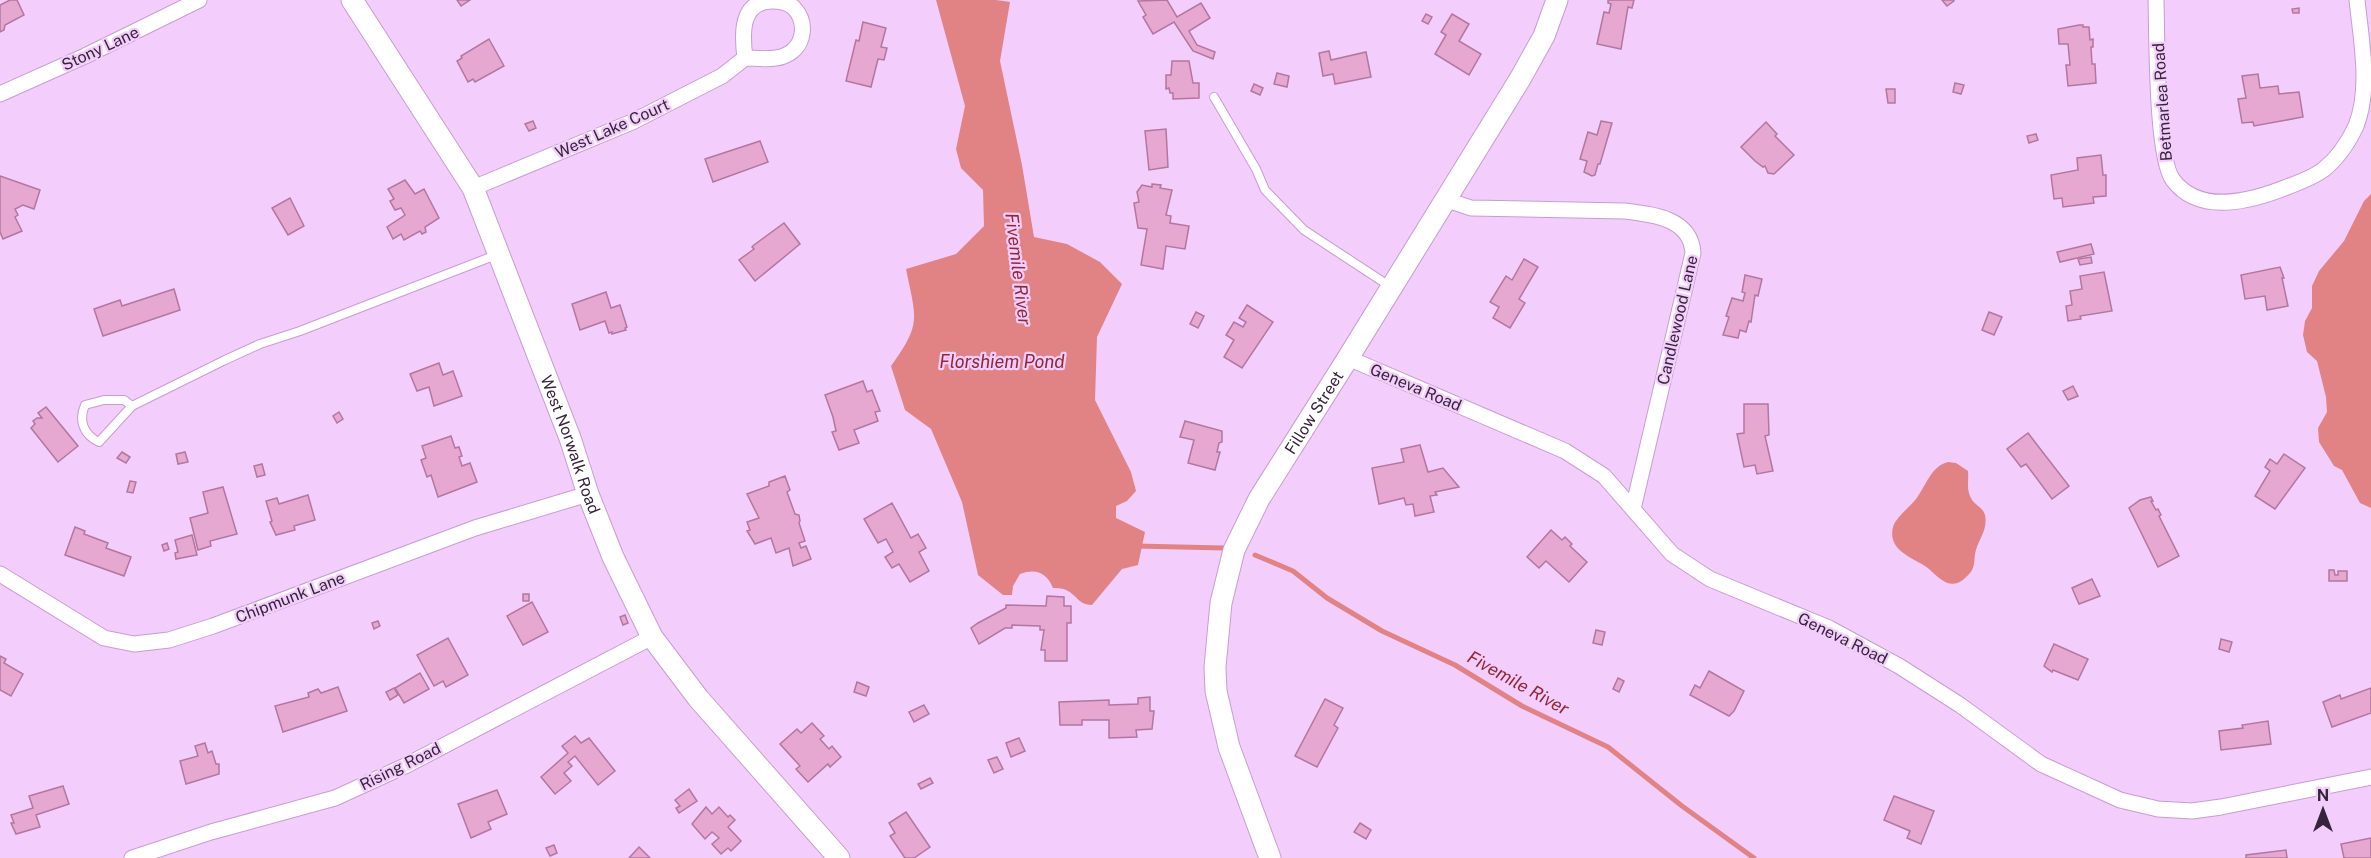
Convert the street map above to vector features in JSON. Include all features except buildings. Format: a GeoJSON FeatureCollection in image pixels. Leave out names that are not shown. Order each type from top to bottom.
{"type":"FeatureCollection","features":[{"type":"Feature","properties":{"kind":"street","name":"Stony Lane"},"geometry":{"type":"LineString","coordinates":[[0,94],[85,56],[199,0]]}},
{"type":"Feature","properties":{"kind":"street","name":"West Norwalk Road"},"geometry":{"type":"LineString","coordinates":[[352,0],[473,188],[570,438],[588,494],[613,556],[652,637],[698,698],[839,858]]}},
{"type":"Feature","properties":{"kind":"street","name":"Fillow Street"},"geometry":{"type":"LineString","coordinates":[[1270,858],[1229,747],[1221,716],[1215,667],[1221,603],[1234,550],[1251,513],[1310,415],[1447,200],[1525,71],[1544,36],[1557,0]]}},
{"type":"Feature","properties":{"kind":"street","name":"Betmarlea Road"},"geometry":{"type":"LineString","coordinates":[[2156,0],[2161,130],[2167,170],[2172,180],[2189,194],[2201,200],[2222,203],[2267,195],[2310,178],[2325,168],[2349,140],[2356,125],[2365,85],[2357,0]]}},
{"type":"Feature","properties":{"kind":"street"},"geometry":{"type":"LineString","coordinates":[[765,1],[780,1],[794,8],[801,20],[802,34],[798,48],[784,57],[745,58],[744,22],[752,8],[765,1]]}},
{"type":"Feature","properties":{"kind":"street","name":"West Lake Court"},"geometry":{"type":"LineString","coordinates":[[473,188],[632,122],[722,76],[745,58]]}},
{"type":"Feature","properties":{"kind":"street","name":"Candlewood Lane"},"geometry":{"type":"LineString","coordinates":[[1447,200],[1471,208],[1624,211],[1649,214],[1673,221],[1689,237],[1693,244],[1693,253],[1633,509]]}},
{"type":"Feature","properties":{"kind":"street","name":"Geneva Road"},"geometry":{"type":"LineString","coordinates":[[1348,358],[1565,451],[1604,476],[1672,554],[1710,579],[1829,628],[1899,666],[1960,705],[2041,764],[2120,800],[2158,808],[2192,811],[2371,777]]}},
{"type":"Feature","properties":{"kind":"street","name":"Chipmunk Lane"},"geometry":{"type":"LineString","coordinates":[[0,574],[104,638],[134,644],[169,640],[213,626],[474,528],[588,494]]}},
{"type":"Feature","properties":{"kind":"street","name":"Rising Road"},"geometry":{"type":"LineString","coordinates":[[132,858],[211,832],[335,798],[405,766],[652,637]]}},
{"type":"Feature","properties":{"kind":"lane"},"geometry":{"type":"LineString","coordinates":[[1214,97],[1256,169],[1265,190],[1304,230],[1392,288]]}},
{"type":"Feature","properties":{"kind":"lane"},"geometry":{"type":"LineString","coordinates":[[132,406],[124,400],[104,400],[84,405],[81,414],[83,426],[92,438],[99,442],[132,406],[260,344],[300,331],[498,254]]}},
{"type":"Feature","properties":{"kind":"water","name":"Florshiem Pond"},"geometry":{"type":"Polygon","coordinates":[[[936,0],[1010,2],[1000,61],[1022,165],[1034,237],[1067,244],[1100,262],[1122,284],[1097,337],[1095,400],[1131,472],[1136,491],[1127,501],[1116,506],[1116,518],[1145,532],[1138,565],[1122,569],[1092,605],[1082,602],[1067,590],[1053,588],[1048,579],[1040,573],[1020,574],[1013,586],[1012,595],[1003,595],[978,575],[962,502],[931,429],[905,410],[891,366],[908,340],[914,320],[906,269],[956,254],[984,226],[983,190],[961,168],[956,149],[965,106],[936,0]]]}},
{"type":"Feature","properties":{"kind":"water"},"geometry":{"type":"Polygon","coordinates":[[[2371,194],[2371,508],[2360,503],[2342,470],[2334,466],[2319,442],[2318,428],[2327,412],[2326,397],[2317,361],[2307,352],[2303,335],[2305,321],[2312,308],[2312,286],[2319,271],[2344,241],[2364,201],[2371,194]]]}},
{"type":"Feature","properties":{"kind":"water"},"geometry":{"type":"Polygon","coordinates":[[[1948,462],[1956,463],[1968,471],[1969,495],[1984,512],[1986,520],[1975,552],[1972,570],[1964,579],[1954,584],[1945,582],[1904,553],[1894,543],[1892,536],[1897,520],[1916,499],[1933,472],[1948,462]]]}},
{"type":"Feature","properties":{"kind":"waterway","name":"Fivemile River"},"geometry":{"type":"LineString","coordinates":[[1136,546],[1224,548]]}},
{"type":"Feature","properties":{"kind":"waterway","name":"Fivemile River"},"geometry":{"type":"LineString","coordinates":[[1255,555],[1293,571],[1327,598],[1382,631],[1455,665],[1522,706],[1608,747],[1682,806],[1754,858]]}}]}
